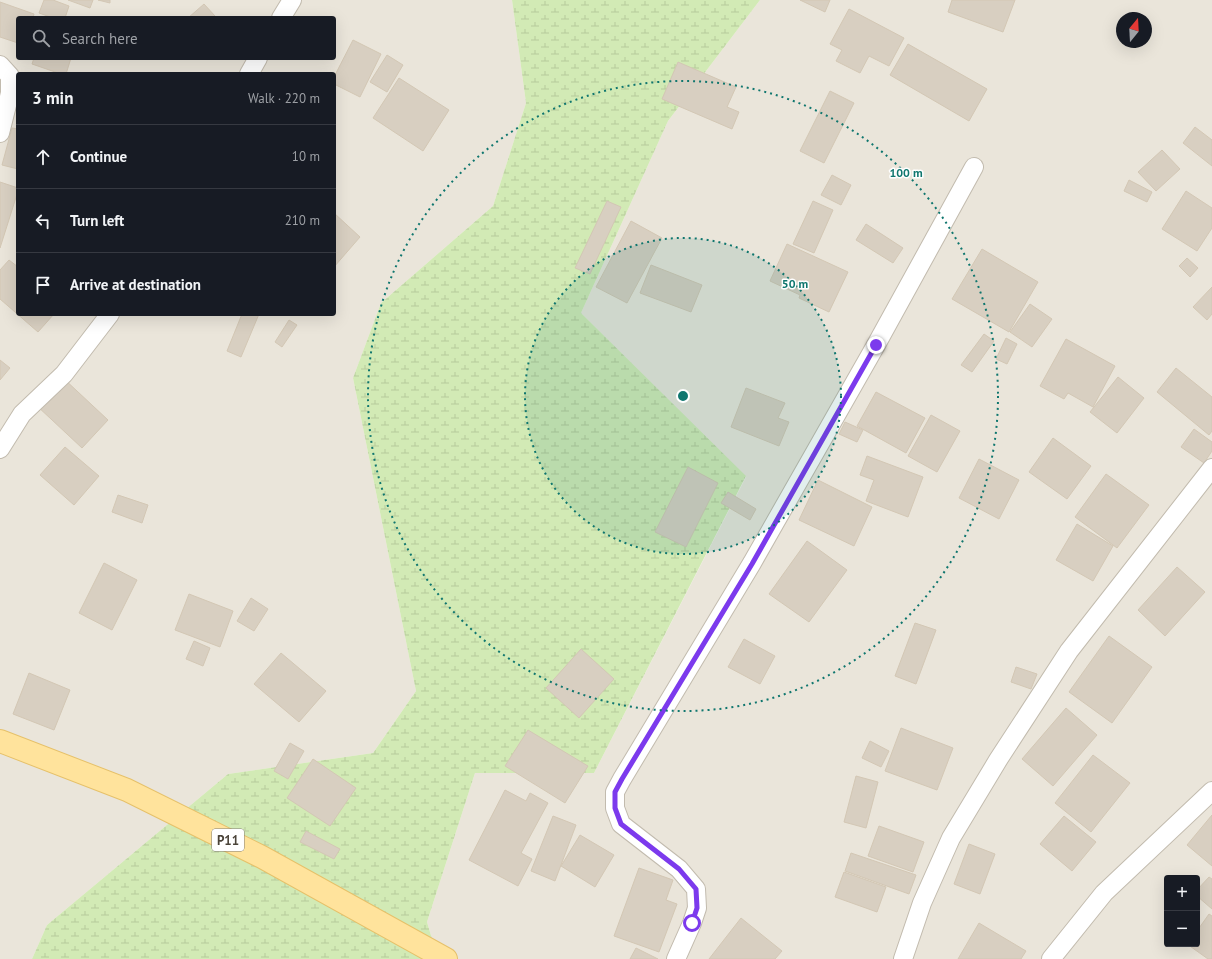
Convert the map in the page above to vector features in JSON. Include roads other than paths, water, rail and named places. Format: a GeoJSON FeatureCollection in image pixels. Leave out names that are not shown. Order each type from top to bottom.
{"type":"FeatureCollection","features":[{"type":"Feature","properties":{"kind":"main road","name":"P11"},"geometry":{"type":"LineString","coordinates":[[0,741],[134,793],[262,857],[446,959]]}},
{"type":"Feature","properties":{"kind":"street"},"geometry":{"type":"LineString","coordinates":[[282,16],[292,0]]}},
{"type":"Feature","properties":{"kind":"street"},"geometry":{"type":"LineString","coordinates":[[250,72],[257,60]]}},
{"type":"Feature","properties":{"kind":"street"},"geometry":{"type":"LineString","coordinates":[[0,65],[10,76],[10,93],[0,133]]}},
{"type":"Feature","properties":{"kind":"street"},"geometry":{"type":"LineString","coordinates":[[676,959],[697,908],[696,889],[679,869],[621,824],[615,808],[615,792],[752,564],[872,352],[974,167]]}},
{"type":"Feature","properties":{"kind":"street"},"geometry":{"type":"LineString","coordinates":[[0,449],[22,414],[64,374],[108,316]]}},
{"type":"Feature","properties":{"kind":"street"},"geometry":{"type":"LineString","coordinates":[[903,959],[922,903],[951,838],[998,760],[1069,651],[1212,468]]}},
{"type":"Feature","properties":{"kind":"street"},"geometry":{"type":"LineString","coordinates":[[1050,959],[1104,893],[1212,791]]}}]}
